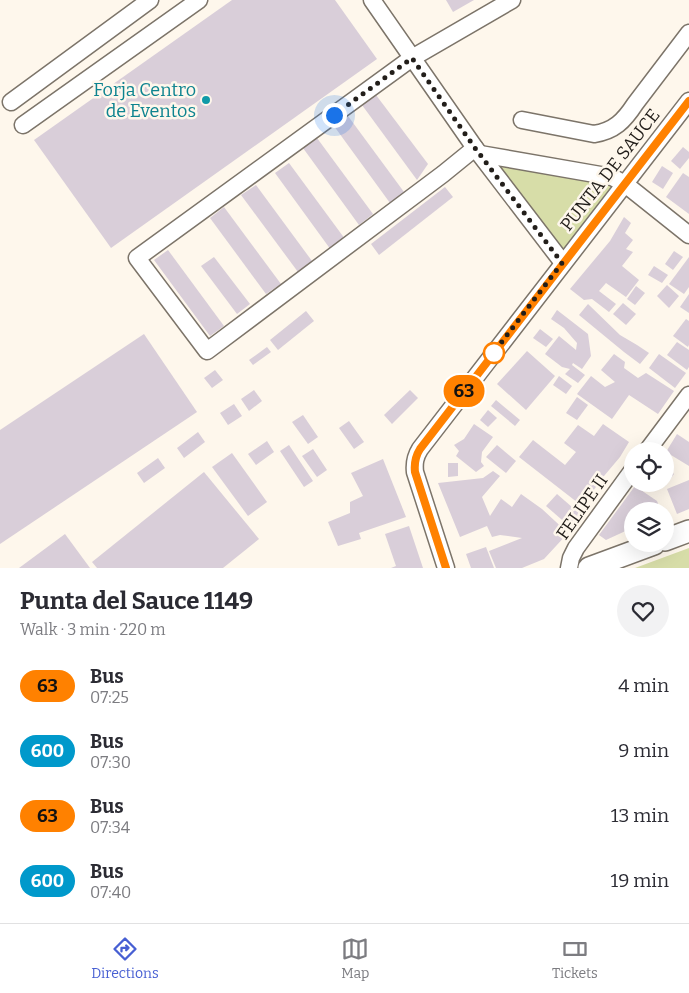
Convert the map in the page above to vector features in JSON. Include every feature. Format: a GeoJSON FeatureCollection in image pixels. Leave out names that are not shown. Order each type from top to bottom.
{"type":"FeatureCollection","features":[{"type":"Feature","properties":{"kind":"main road"},"geometry":{"type":"LineString","coordinates":[[674,537],[689,531]]}},
{"type":"Feature","properties":{"kind":"main road"},"geometry":{"type":"LineString","coordinates":[[589,568],[632,552]]}},
{"type":"Feature","properties":{"kind":"street"},"geometry":{"type":"LineString","coordinates":[[10,102],[150,0]]}},
{"type":"Feature","properties":{"kind":"street"},"geometry":{"type":"LineString","coordinates":[[23,125],[199,0]]}},
{"type":"Feature","properties":{"kind":"street"},"geometry":{"type":"LineString","coordinates":[[372,0],[478,151],[562,263]]}},
{"type":"Feature","properties":{"kind":"street"},"geometry":{"type":"LineString","coordinates":[[512,0],[412,58],[137,258],[207,351],[443,174],[478,151],[612,177],[625,184],[689,235]]}},
{"type":"Feature","properties":{"kind":"street"},"geometry":{"type":"LineString","coordinates":[[522,120],[594,134],[604,132],[620,123],[627,116],[689,33]]}},
{"type":"Feature","properties":{"kind":"street"},"geometry":{"type":"LineString","coordinates":[[58,67],[75,88]]}},
{"type":"Feature","properties":{"kind":"street","name":"PUNTA DE SAUCE"},"geometry":{"type":"LineString","coordinates":[[446,568],[415,472],[415,456],[562,263],[689,101]]}},
{"type":"Feature","properties":{"kind":"street"},"geometry":{"type":"LineString","coordinates":[[654,442],[689,395]]}},
{"type":"Feature","properties":{"kind":"street","name":"FELIPE II"},"geometry":{"type":"LineString","coordinates":[[569,568],[576,548],[624,482]]}},
{"type":"Feature","properties":{"kind":"green space"},"geometry":{"type":"Polygon","coordinates":[[[480,154],[625,184],[563,263],[480,154]]]}},
{"type":"Feature","properties":{"kind":"green space"},"geometry":{"type":"Polygon","coordinates":[[[689,548],[689,568],[635,568],[689,548]]]}},
{"type":"Feature","properties":{"kind":"building","name":"Forja Centro de Eventos"},"geometry":{"type":"Polygon","coordinates":[[[232,0],[335,0],[377,59],[111,248],[34,140],[232,0]]]}},
{"type":"Feature","properties":{"kind":"building"},"geometry":{"type":"Polygon","coordinates":[[[446,0],[474,0],[453,12],[446,0]]]}},
{"type":"Feature","properties":{"kind":"building"},"geometry":{"type":"Polygon","coordinates":[[[376,95],[428,164],[417,180],[362,105],[376,95]]]}},
{"type":"Feature","properties":{"kind":"building"},"geometry":{"type":"Polygon","coordinates":[[[348,116],[404,192],[390,203],[334,126],[348,116]]]}},
{"type":"Feature","properties":{"kind":"building"},"geometry":{"type":"Polygon","coordinates":[[[317,138],[373,214],[359,225],[303,148],[317,138]]]}},
{"type":"Feature","properties":{"kind":"building"},"geometry":{"type":"Polygon","coordinates":[[[683,147],[689,152],[689,158],[680,169],[671,161],[683,147]]]}},
{"type":"Feature","properties":{"kind":"building"},"geometry":{"type":"Polygon","coordinates":[[[289,163],[345,239],[331,250],[275,173],[289,163]]]}},
{"type":"Feature","properties":{"kind":"building"},"geometry":{"type":"Polygon","coordinates":[[[662,166],[673,173],[663,189],[652,182],[662,166]]]}},
{"type":"Feature","properties":{"kind":"building"},"geometry":{"type":"Polygon","coordinates":[[[683,173],[689,177],[689,214],[666,197],[683,173]]]}},
{"type":"Feature","properties":{"kind":"building"},"geometry":{"type":"Polygon","coordinates":[[[256,185],[312,261],[298,272],[241,195],[256,185]]]}},
{"type":"Feature","properties":{"kind":"building"},"geometry":{"type":"Polygon","coordinates":[[[445,187],[453,197],[379,255],[371,244],[445,187]]]}},
{"type":"Feature","properties":{"kind":"building"},"geometry":{"type":"Polygon","coordinates":[[[224,207],[281,284],[266,294],[210,218],[224,207]]]}},
{"type":"Feature","properties":{"kind":"building"},"geometry":{"type":"Polygon","coordinates":[[[624,217],[631,223],[625,233],[633,240],[626,249],[633,252],[622,266],[639,280],[626,297],[606,283],[599,291],[616,304],[609,312],[592,299],[584,300],[570,289],[610,241],[624,217]]]}},
{"type":"Feature","properties":{"kind":"building"},"geometry":{"type":"Polygon","coordinates":[[[168,250],[224,326],[210,336],[154,260],[168,250]]]}},
{"type":"Feature","properties":{"kind":"building"},"geometry":{"type":"Polygon","coordinates":[[[674,251],[683,257],[673,270],[665,264],[674,251]]]}},
{"type":"Feature","properties":{"kind":"building"},"geometry":{"type":"Polygon","coordinates":[[[214,257],[250,304],[237,314],[201,266],[214,257]]]}},
{"type":"Feature","properties":{"kind":"building"},"geometry":{"type":"Polygon","coordinates":[[[689,257],[689,287],[684,294],[669,284],[689,257]]]}},
{"type":"Feature","properties":{"kind":"building"},"geometry":{"type":"Polygon","coordinates":[[[654,266],[668,275],[662,283],[648,275],[654,266]]]}},
{"type":"Feature","properties":{"kind":"building"},"geometry":{"type":"Polygon","coordinates":[[[667,285],[679,296],[669,308],[657,296],[667,285]]]}},
{"type":"Feature","properties":{"kind":"building"},"geometry":{"type":"Polygon","coordinates":[[[636,286],[645,293],[635,305],[627,299],[636,286]]]}},
{"type":"Feature","properties":{"kind":"building"},"geometry":{"type":"Polygon","coordinates":[[[689,294],[689,313],[680,307],[689,294]]]}},
{"type":"Feature","properties":{"kind":"building"},"geometry":{"type":"Polygon","coordinates":[[[623,303],[636,314],[626,325],[613,314],[623,303]]]}},
{"type":"Feature","properties":{"kind":"building"},"geometry":{"type":"Polygon","coordinates":[[[588,304],[620,335],[649,353],[640,364],[579,315],[588,304]]]}},
{"type":"Feature","properties":{"kind":"building"},"geometry":{"type":"Polygon","coordinates":[[[557,310],[588,334],[591,356],[582,369],[573,363],[572,365],[585,375],[578,383],[565,374],[570,369],[562,367],[545,354],[559,336],[576,350],[577,343],[564,328],[551,319],[557,310]]]}},
{"type":"Feature","properties":{"kind":"building"},"geometry":{"type":"Polygon","coordinates":[[[306,311],[314,321],[278,350],[270,340],[306,311]]]}},
{"type":"Feature","properties":{"kind":"building"},"geometry":{"type":"Polygon","coordinates":[[[686,319],[689,321],[688,347],[673,336],[686,319]]]}},
{"type":"Feature","properties":{"kind":"building"},"geometry":{"type":"Polygon","coordinates":[[[540,329],[553,339],[546,347],[533,338],[540,329]]]}},
{"type":"Feature","properties":{"kind":"building"},"geometry":{"type":"Polygon","coordinates":[[[144,334],[197,412],[0,544],[0,430],[144,334]]]}},
{"type":"Feature","properties":{"kind":"building"},"geometry":{"type":"Polygon","coordinates":[[[677,342],[689,350],[689,367],[687,370],[667,355],[677,342]]]}},
{"type":"Feature","properties":{"kind":"building"},"geometry":{"type":"Polygon","coordinates":[[[267,347],[271,352],[253,365],[249,360],[267,347]]]}},
{"type":"Feature","properties":{"kind":"building"},"geometry":{"type":"Polygon","coordinates":[[[527,351],[555,376],[526,410],[497,384],[527,351]]]}},
{"type":"Feature","properties":{"kind":"building"},"geometry":{"type":"Polygon","coordinates":[[[614,354],[625,362],[624,368],[638,378],[646,373],[674,391],[658,414],[629,395],[612,419],[577,394],[591,376],[605,387],[615,382],[601,370],[614,354]]]}},
{"type":"Feature","properties":{"kind":"building"},"geometry":{"type":"Polygon","coordinates":[[[659,354],[686,373],[675,388],[649,368],[659,354]]]}},
{"type":"Feature","properties":{"kind":"building"},"geometry":{"type":"Polygon","coordinates":[[[215,370],[223,380],[212,388],[204,378],[215,370]]]}},
{"type":"Feature","properties":{"kind":"building"},"geometry":{"type":"Polygon","coordinates":[[[559,376],[572,386],[566,394],[553,385],[559,376]]]}},
{"type":"Feature","properties":{"kind":"building"},"geometry":{"type":"Polygon","coordinates":[[[254,390],[262,401],[249,411],[241,399],[254,390]]]}},
{"type":"Feature","properties":{"kind":"building"},"geometry":{"type":"Polygon","coordinates":[[[410,390],[418,398],[392,424],[384,415],[410,390]]]}},
{"type":"Feature","properties":{"kind":"building"},"geometry":{"type":"Polygon","coordinates":[[[577,397],[588,405],[577,420],[566,413],[577,397]]]}},
{"type":"Feature","properties":{"kind":"building"},"geometry":{"type":"Polygon","coordinates":[[[496,400],[520,420],[515,426],[491,406],[496,400]]]}},
{"type":"Feature","properties":{"kind":"building"},"geometry":{"type":"Polygon","coordinates":[[[234,404],[242,416],[228,425],[220,413],[234,404]]]}},
{"type":"Feature","properties":{"kind":"building"},"geometry":{"type":"Polygon","coordinates":[[[488,410],[497,418],[488,427],[480,420],[488,410]]]}},
{"type":"Feature","properties":{"kind":"building"},"geometry":{"type":"Polygon","coordinates":[[[303,415],[318,437],[308,444],[292,422],[303,415]]]}},
{"type":"Feature","properties":{"kind":"building"},"geometry":{"type":"Polygon","coordinates":[[[349,421],[364,442],[354,449],[339,428],[349,421]]]}},
{"type":"Feature","properties":{"kind":"building"},"geometry":{"type":"Polygon","coordinates":[[[474,424],[493,437],[482,452],[481,462],[484,466],[476,472],[456,456],[459,451],[454,445],[464,439],[474,424]]]}},
{"type":"Feature","properties":{"kind":"building"},"geometry":{"type":"Polygon","coordinates":[[[603,424],[629,442],[624,442],[624,450],[620,457],[582,506],[519,457],[533,440],[565,465],[576,452],[564,443],[578,425],[594,436],[603,424]]]}},
{"type":"Feature","properties":{"kind":"building"},"geometry":{"type":"Polygon","coordinates":[[[198,432],[205,442],[184,458],[177,448],[198,432]]]}},
{"type":"Feature","properties":{"kind":"building"},"geometry":{"type":"Polygon","coordinates":[[[677,434],[689,442],[689,466],[674,457],[674,442],[672,442],[677,434]]]}},
{"type":"Feature","properties":{"kind":"building"},"geometry":{"type":"Polygon","coordinates":[[[267,441],[274,452],[256,465],[248,454],[267,441]]]}},
{"type":"Feature","properties":{"kind":"building"},"geometry":{"type":"Polygon","coordinates":[[[289,445],[313,481],[304,487],[280,451],[289,445]]]}},
{"type":"Feature","properties":{"kind":"building"},"geometry":{"type":"Polygon","coordinates":[[[497,445],[516,461],[506,473],[486,457],[497,445]]]}},
{"type":"Feature","properties":{"kind":"building"},"geometry":{"type":"Polygon","coordinates":[[[313,449],[327,470],[317,477],[302,456],[313,449]]]}},
{"type":"Feature","properties":{"kind":"building"},"geometry":{"type":"Polygon","coordinates":[[[232,453],[267,502],[248,516],[212,467],[232,453]]]}},
{"type":"Feature","properties":{"kind":"building"},"geometry":{"type":"Polygon","coordinates":[[[158,458],[165,468],[144,483],[137,473],[158,458]]]}},
{"type":"Feature","properties":{"kind":"building"},"geometry":{"type":"Polygon","coordinates":[[[383,459],[406,517],[359,533],[361,539],[338,546],[328,522],[350,513],[350,502],[363,496],[351,473],[383,459]]]}},
{"type":"Feature","properties":{"kind":"building"},"geometry":{"type":"Polygon","coordinates":[[[448,463],[458,463],[458,476],[448,477],[448,463]]]}},
{"type":"Feature","properties":{"kind":"building"},"geometry":{"type":"Polygon","coordinates":[[[493,471],[500,476],[482,497],[490,516],[501,499],[512,507],[521,494],[542,509],[568,533],[544,559],[522,568],[496,568],[489,551],[522,538],[500,535],[492,537],[487,526],[460,537],[438,483],[483,478],[493,471]]]}},
{"type":"Feature","properties":{"kind":"building"},"geometry":{"type":"Polygon","coordinates":[[[204,472],[259,539],[223,568],[97,568],[92,562],[204,472]]]}},
{"type":"Feature","properties":{"kind":"building"},"geometry":{"type":"Polygon","coordinates":[[[689,480],[689,509],[677,514],[674,502],[672,502],[668,492],[674,492],[674,486],[689,480]]]}},
{"type":"Feature","properties":{"kind":"building"},"geometry":{"type":"Polygon","coordinates":[[[631,492],[644,492],[657,501],[624,502],[624,532],[606,540],[599,535],[631,492]]]}},
{"type":"Feature","properties":{"kind":"building"},"geometry":{"type":"Polygon","coordinates":[[[557,494],[580,514],[569,526],[546,506],[557,494]]]}},
{"type":"Feature","properties":{"kind":"building"},"geometry":{"type":"Polygon","coordinates":[[[409,526],[423,568],[391,568],[396,566],[385,534],[409,526]]]}},
{"type":"Feature","properties":{"kind":"building"},"geometry":{"type":"Polygon","coordinates":[[[65,534],[90,568],[19,568],[65,534]]]}},
{"type":"Feature","properties":{"kind":"building"},"geometry":{"type":"Polygon","coordinates":[[[486,547],[494,568],[471,568],[466,554],[486,547]]]}},
{"type":"Feature","properties":{"kind":"bus line","name":"63"},"geometry":{"type":"LineString","coordinates":[[446,568],[415,472],[415,456],[562,263],[689,101]]}},
{"type":"Feature","properties":{"kind":"place","name":"Forja Centro de Eventos"},"geometry":{"type":"Point","coordinates":[206,100]}},
{"type":"Feature","properties":{"kind":"route"},"geometry":{"type":"LineString","coordinates":[[334,115],[412,58],[475,148],[562,263],[491,356],[494,353]]}}]}
